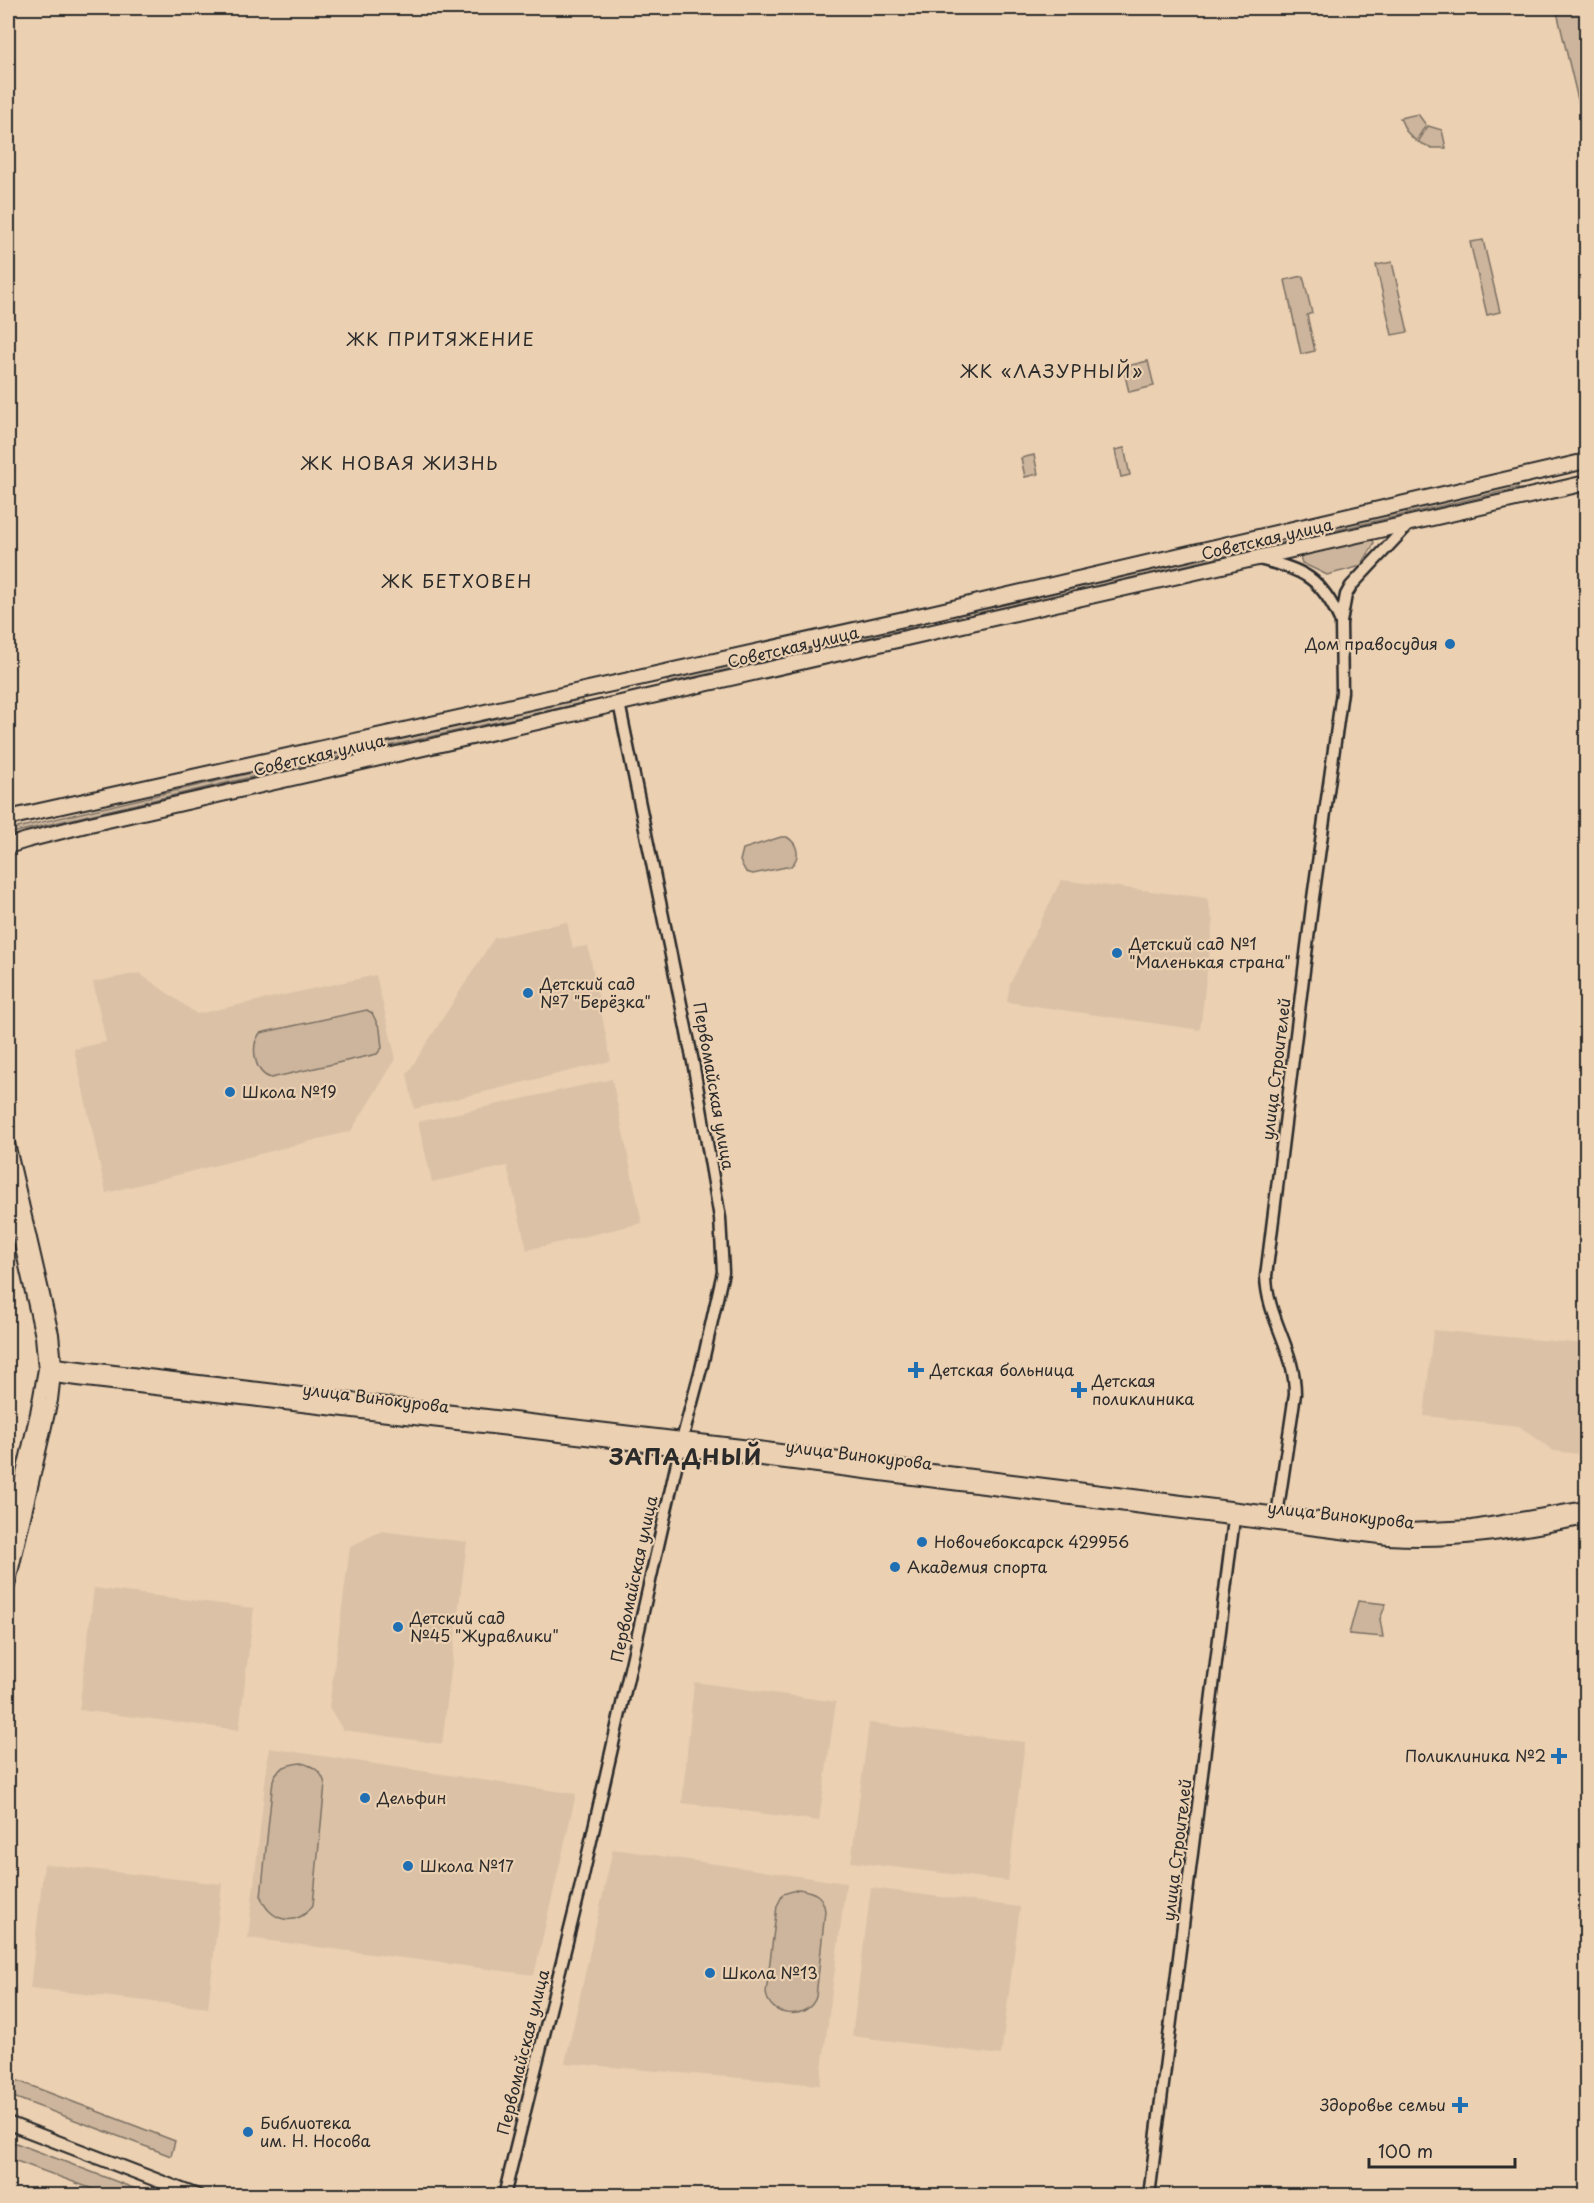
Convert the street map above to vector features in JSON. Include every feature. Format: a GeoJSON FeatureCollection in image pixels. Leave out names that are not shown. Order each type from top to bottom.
{"type":"FeatureCollection","features":[{"type":"Feature","properties":{"kind":"main road","name":"Советская улица"},"geometry":{"type":"LineString","coordinates":[[8,818],[931,613],[1587,461]]}},
{"type":"Feature","properties":{"kind":"main road"},"geometry":{"type":"LineString","coordinates":[[1529,474],[1533,495]]}},
{"type":"Feature","properties":{"kind":"main road","name":"Советская улица"},"geometry":{"type":"LineString","coordinates":[[8,846],[90,824],[1587,483]]}},
{"type":"Feature","properties":{"kind":"main road"},"geometry":{"type":"LineString","coordinates":[[931,613],[935,632]]}},
{"type":"Feature","properties":{"kind":"main road","name":"Первомайская улица"},"geometry":{"type":"LineString","coordinates":[[615,684],[619,703]]}},
{"type":"Feature","properties":{"kind":"main road"},"geometry":{"type":"LineString","coordinates":[[323,749],[328,770]]}},
{"type":"Feature","properties":{"kind":"main road"},"geometry":{"type":"LineString","coordinates":[[8,1143],[52,1334],[51,1370],[22,1499],[8,1586]]}},
{"type":"Feature","properties":{"kind":"main road"},"geometry":{"type":"LineString","coordinates":[[8,1187],[51,1370]]}},
{"type":"Feature","properties":{"kind":"main road","name":"улица Винокурова"},"geometry":{"type":"LineString","coordinates":[[51,1370],[681,1444],[1277,1519],[1425,1530],[1473,1527],[1587,1508]]}},
{"type":"Feature","properties":{"kind":"main road"},"geometry":{"type":"LineString","coordinates":[[8,1539],[22,1499]]}},
{"type":"Feature","properties":{"kind":"main road","name":"улица Винокурова"},"geometry":{"type":"LineString","coordinates":[[1277,1519],[1388,1538],[1441,1540],[1508,1532],[1587,1518]]}},
{"type":"Feature","properties":{"kind":"main road"},"geometry":{"type":"LineString","coordinates":[[8,2123],[198,2196]]}},
{"type":"Feature","properties":{"kind":"street","name":"улица Строителей"},"geometry":{"type":"LineString","coordinates":[[1277,1519],[1295,1394],[1295,1376],[1292,1359],[1267,1292],[1266,1275],[1313,898],[1342,692],[1341,622],[1346,595],[1351,586],[1408,524]]}},
{"type":"Feature","properties":{"kind":"street","name":"улица Строителей"},"geometry":{"type":"LineString","coordinates":[[1255,558],[1288,567],[1307,576],[1330,599],[1341,622]]}},
{"type":"Feature","properties":{"kind":"street","name":"Первомайская улица"},"geometry":{"type":"LineString","coordinates":[[504,2196],[586,1866],[681,1444],[723,1272],[720,1218],[693,1062],[619,703]]}},
{"type":"Feature","properties":{"kind":"street","name":"улица Строителей"},"geometry":{"type":"LineString","coordinates":[[1149,2196],[1234,1514]]}},
{"type":"Feature","properties":{"kind":"shaded area"},"geometry":{"type":"Polygon","coordinates":[[[1556,8],[1586,8],[1586,133],[1556,8]]]}},
{"type":"Feature","properties":{"kind":"shaded area"},"geometry":{"type":"Polygon","coordinates":[[[1418,114],[1426,125],[1416,141],[1406,131],[1400,118],[1418,114]]]}},
{"type":"Feature","properties":{"kind":"shaded area"},"geometry":{"type":"Polygon","coordinates":[[[1428,126],[1442,130],[1446,148],[1432,148],[1418,142],[1428,126]]]}},
{"type":"Feature","properties":{"kind":"shaded area"},"geometry":{"type":"Polygon","coordinates":[[[1483,240],[1500,312],[1487,315],[1470,242],[1483,240]]]}},
{"type":"Feature","properties":{"kind":"shaded area"},"geometry":{"type":"Polygon","coordinates":[[[1392,262],[1408,332],[1392,335],[1376,265],[1392,262]]]}},
{"type":"Feature","properties":{"kind":"shaded area"},"geometry":{"type":"Polygon","coordinates":[[[1303,276],[1312,313],[1307,315],[1315,351],[1301,354],[1285,280],[1303,276]]]}},
{"type":"Feature","properties":{"kind":"shaded area"},"geometry":{"type":"Polygon","coordinates":[[[1148,361],[1154,386],[1129,392],[1123,367],[1148,361]]]}},
{"type":"Feature","properties":{"kind":"shaded area"},"geometry":{"type":"Polygon","coordinates":[[[1124,448],[1130,475],[1121,477],[1115,450],[1124,448]]]}},
{"type":"Feature","properties":{"kind":"shaded area"},"geometry":{"type":"Polygon","coordinates":[[[1034,455],[1038,474],[1025,477],[1021,458],[1034,455]]]}},
{"type":"Feature","properties":{"kind":"shaded area"},"geometry":{"type":"Polygon","coordinates":[[[1516,484],[1518,488],[941,622],[940,617],[1516,484]]]}},
{"type":"Feature","properties":{"kind":"shaded area"},"geometry":{"type":"Polygon","coordinates":[[[1373,538],[1374,544],[1361,566],[1327,575],[1302,563],[1300,556],[1373,538]]]}},
{"type":"Feature","properties":{"kind":"shaded area"},"geometry":{"type":"Polygon","coordinates":[[[918,622],[919,626],[668,683],[667,679],[918,622]]]}},
{"type":"Feature","properties":{"kind":"shaded area"},"geometry":{"type":"Polygon","coordinates":[[[581,698],[583,703],[335,758],[334,754],[581,698]]]}},
{"type":"Feature","properties":{"kind":"shaded area"},"geometry":{"type":"Polygon","coordinates":[[[315,758],[316,762],[8,834],[8,830],[315,758]]]}},
{"type":"Feature","properties":{"kind":"shaded area"},"geometry":{"type":"Polygon","coordinates":[[[787,837],[796,847],[796,859],[791,866],[753,874],[746,872],[740,861],[743,849],[787,837]]]}},
{"type":"Feature","properties":{"kind":"shaded area","name":"Детский сад №1 \"Маленькая страна\""},"geometry":{"type":"Polygon","coordinates":[[[1061,880],[1207,898],[1213,922],[1200,1030],[1007,1002],[1010,984],[1061,880]]]}},
{"type":"Feature","properties":{"kind":"shaded area","name":"Детский сад №7 \"Берёзка\""},"geometry":{"type":"Polygon","coordinates":[[[567,922],[573,948],[588,946],[611,1061],[414,1109],[407,1074],[494,938],[567,922]]]}},
{"type":"Feature","properties":{"kind":"shaded area","name":"Школа №19"},"geometry":{"type":"Polygon","coordinates":[[[139,973],[197,1014],[376,975],[396,1059],[351,1131],[106,1193],[74,1049],[106,1042],[93,982],[139,973]]]}},
{"type":"Feature","properties":{"kind":"shaded area"},"geometry":{"type":"Polygon","coordinates":[[[367,1010],[372,1013],[380,1029],[382,1048],[377,1054],[271,1078],[265,1075],[257,1065],[255,1045],[260,1033],[367,1010]]]}},
{"type":"Feature","properties":{"kind":"shaded area"},"geometry":{"type":"Polygon","coordinates":[[[612,1079],[642,1223],[527,1250],[507,1166],[432,1182],[418,1122],[612,1079]]]}},
{"type":"Feature","properties":{"kind":"shaded area"},"geometry":{"type":"Polygon","coordinates":[[[1433,1330],[1585,1344],[1586,1455],[1554,1451],[1519,1426],[1424,1416],[1433,1330]]]}},
{"type":"Feature","properties":{"kind":"shaded area","name":"Детский сад №45 \"Журавлики\""},"geometry":{"type":"Polygon","coordinates":[[[380,1531],[467,1542],[442,1744],[343,1730],[329,1707],[350,1547],[380,1531]]]}},
{"type":"Feature","properties":{"kind":"shaded area"},"geometry":{"type":"Polygon","coordinates":[[[94,1588],[254,1608],[239,1730],[79,1710],[94,1588]]]}},
{"type":"Feature","properties":{"kind":"shaded area"},"geometry":{"type":"Polygon","coordinates":[[[1358,1601],[1386,1604],[1380,1619],[1383,1637],[1349,1634],[1358,1601]]]}},
{"type":"Feature","properties":{"kind":"shaded area"},"geometry":{"type":"Polygon","coordinates":[[[694,1682],[836,1702],[819,1821],[682,1803],[694,1682]]]}},
{"type":"Feature","properties":{"kind":"shaded area"},"geometry":{"type":"Polygon","coordinates":[[[869,1723],[1025,1742],[1008,1881],[851,1862],[869,1723]]]}},
{"type":"Feature","properties":{"kind":"shaded area","name":"Школа №17"},"geometry":{"type":"Polygon","coordinates":[[[269,1748],[576,1794],[534,1975],[248,1938],[269,1748]]]}},
{"type":"Feature","properties":{"kind":"shaded area"},"geometry":{"type":"Polygon","coordinates":[[[302,1763],[317,1770],[325,1784],[313,1905],[299,1917],[284,1919],[270,1912],[261,1897],[273,1780],[277,1772],[284,1767],[302,1763]]]}},
{"type":"Feature","properties":{"kind":"shaded area","name":"Школа №13"},"geometry":{"type":"Polygon","coordinates":[[[613,1849],[846,1883],[820,2085],[565,2063],[613,1849]]]}},
{"type":"Feature","properties":{"kind":"shaded area"},"geometry":{"type":"Polygon","coordinates":[[[44,1864],[222,1884],[208,2008],[30,1988],[44,1864]]]}},
{"type":"Feature","properties":{"kind":"shaded area"},"geometry":{"type":"Polygon","coordinates":[[[871,1888],[1020,1907],[1001,2055],[852,2036],[871,1888]]]}},
{"type":"Feature","properties":{"kind":"shaded area"},"geometry":{"type":"Polygon","coordinates":[[[799,1889],[820,1897],[825,1911],[816,1997],[812,2005],[805,2010],[789,2013],[774,2008],[766,1993],[777,1906],[783,1894],[799,1889]]]}},
{"type":"Feature","properties":{"kind":"shaded area"},"geometry":{"type":"Polygon","coordinates":[[[8,2077],[175,2141],[171,2156],[8,2095],[8,2077]]]}},
{"type":"Feature","properties":{"kind":"shaded area"},"geometry":{"type":"Polygon","coordinates":[[[8,2140],[149,2195],[109,2195],[8,2158],[8,2140]]]}},
{"type":"Feature","properties":{"kind":"place","name":"Дом правосудия"},"geometry":{"type":"Point","coordinates":[1450,644]}},
{"type":"Feature","properties":{"kind":"place","name":"Детский сад №1 \"Маленькая страна\""},"geometry":{"type":"Point","coordinates":[1117,953]}},
{"type":"Feature","properties":{"kind":"place","name":"Детский сад №7 \"Берёзка\""},"geometry":{"type":"Point","coordinates":[528,993]}},
{"type":"Feature","properties":{"kind":"place","name":"Школа №19"},"geometry":{"type":"Point","coordinates":[230,1092]}},
{"type":"Feature","properties":{"kind":"place","name":"Детская больница"},"geometry":{"type":"Point","coordinates":[916,1370]}},
{"type":"Feature","properties":{"kind":"place","name":"Детская поликлиника"},"geometry":{"type":"Point","coordinates":[1079,1390]}},
{"type":"Feature","properties":{"kind":"place","name":"Новочебоксарск 429956"},"geometry":{"type":"Point","coordinates":[922,1542]}},
{"type":"Feature","properties":{"kind":"place","name":"Академия спорта"},"geometry":{"type":"Point","coordinates":[895,1567]}},
{"type":"Feature","properties":{"kind":"place","name":"Детский сад №45 \"Журавлики\""},"geometry":{"type":"Point","coordinates":[398,1627]}},
{"type":"Feature","properties":{"kind":"place","name":"Поликлиника №2"},"geometry":{"type":"Point","coordinates":[1559,1756]}},
{"type":"Feature","properties":{"kind":"place","name":"Дельфин"},"geometry":{"type":"Point","coordinates":[365,1798]}},
{"type":"Feature","properties":{"kind":"place","name":"Школа №17"},"geometry":{"type":"Point","coordinates":[408,1866]}},
{"type":"Feature","properties":{"kind":"place","name":"Школа №13"},"geometry":{"type":"Point","coordinates":[710,1973]}},
{"type":"Feature","properties":{"kind":"place","name":"Здоровье семьи"},"geometry":{"type":"Point","coordinates":[1460,2105]}},
{"type":"Feature","properties":{"kind":"place","name":"Библиотека им. Н. Носова"},"geometry":{"type":"Point","coordinates":[248,2132]}},
{"type":"Feature","properties":{"kind":"district","name":"ЖК ПРИТЯЖЕНИЕ"},"geometry":{"type":"Point","coordinates":[441,340]}},
{"type":"Feature","properties":{"kind":"district","name":"ЖК «ЛАЗУРНЫЙ»"},"geometry":{"type":"Point","coordinates":[1052,372]}},
{"type":"Feature","properties":{"kind":"district","name":"ЖК НОВАЯ ЖИЗНЬ"},"geometry":{"type":"Point","coordinates":[400,464]}},
{"type":"Feature","properties":{"kind":"district","name":"ЖК БЕТХОВЕН"},"geometry":{"type":"Point","coordinates":[457,582]}},
{"type":"Feature","properties":{"kind":"district","name":"ЗАПАДНЫЙ"},"geometry":{"type":"Point","coordinates":[686,1457]}}]}
